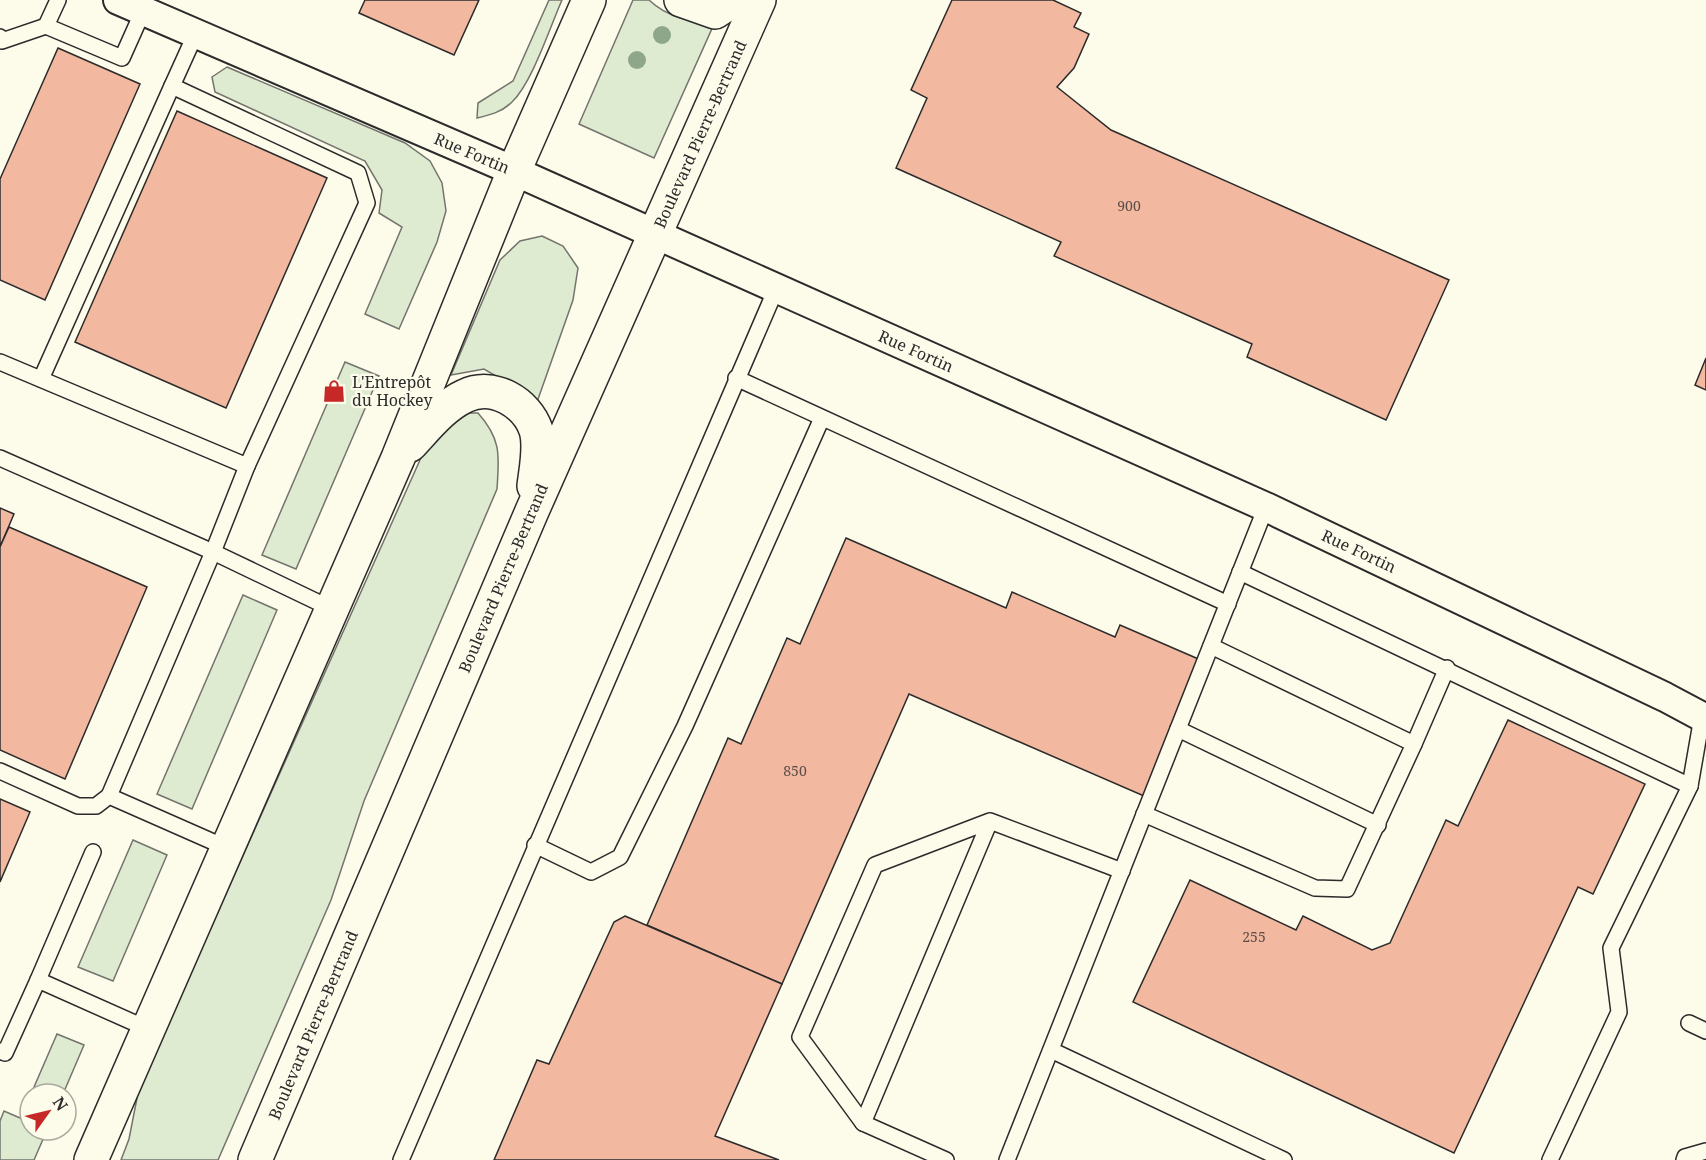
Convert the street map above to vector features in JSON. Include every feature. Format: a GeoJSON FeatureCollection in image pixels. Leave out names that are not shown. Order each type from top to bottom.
{"type":"FeatureCollection","features":[{"type":"Feature","properties":{"kind":"main road"},"geometry":{"type":"LineString","coordinates":[[91,1160],[398,458],[514,171],[589,0]]}},
{"type":"Feature","properties":{"kind":"main road"},"geometry":{"type":"LineString","coordinates":[[681,0],[715,12],[733,0]]}},
{"type":"Feature","properties":{"kind":"main road","name":"Boulevard Pierre-Bertrand"},"geometry":{"type":"LineString","coordinates":[[255,1160],[532,511],[759,0]]}},
{"type":"Feature","properties":{"kind":"main road"},"geometry":{"type":"LineString","coordinates":[[398,458],[444,410],[464,396],[484,393],[507,396],[523,410],[536,430],[537,465],[532,511]]}},
{"type":"Feature","properties":{"kind":"street","name":"Rue Fortin"},"geometry":{"type":"LineString","coordinates":[[131,5],[514,171],[1266,507],[1704,718]]}},
{"type":"Feature","properties":{"kind":"lane"},"geometry":{"type":"LineString","coordinates":[[46,26],[58,0]]}},
{"type":"Feature","properties":{"kind":"lane"},"geometry":{"type":"LineString","coordinates":[[1,41],[46,26],[122,58],[131,5]]}},
{"type":"Feature","properties":{"kind":"lane"},"geometry":{"type":"LineString","coordinates":[[41,379],[196,33]]}},
{"type":"Feature","properties":{"kind":"lane"},"geometry":{"type":"LineString","coordinates":[[0,771],[78,806],[96,806],[110,796],[247,466],[367,203],[358,173],[172,86]]}},
{"type":"Feature","properties":{"kind":"lane"},"geometry":{"type":"LineString","coordinates":[[401,1160],[776,289]]}},
{"type":"Feature","properties":{"kind":"lane"},"geometry":{"type":"LineString","coordinates":[[0,362],[247,466]]}},
{"type":"Feature","properties":{"kind":"lane"},"geometry":{"type":"LineString","coordinates":[[736,378],[1228,604]]}},
{"type":"Feature","properties":{"kind":"lane"},"geometry":{"type":"LineString","coordinates":[[536,846],[591,872],[620,857],[685,726],[822,418]]}},
{"type":"Feature","properties":{"kind":"lane"},"geometry":{"type":"LineString","coordinates":[[0,458],[213,552],[332,609]]}},
{"type":"Feature","properties":{"kind":"lane"},"geometry":{"type":"LineString","coordinates":[[1007,1160],[1266,507]]}},
{"type":"Feature","properties":{"kind":"lane"},"geometry":{"type":"LineString","coordinates":[[1240,572],[1447,668],[1690,786]]}},
{"type":"Feature","properties":{"kind":"lane"},"geometry":{"type":"LineString","coordinates":[[1211,646],[1414,744]]}},
{"type":"Feature","properties":{"kind":"lane"},"geometry":{"type":"LineString","coordinates":[[1144,814],[1315,888],[1347,889],[1378,825],[1447,668]]}},
{"type":"Feature","properties":{"kind":"lane"},"geometry":{"type":"LineString","coordinates":[[1550,1160],[1619,1012],[1611,948],[1690,786],[1704,718]]}},
{"type":"Feature","properties":{"kind":"lane"},"geometry":{"type":"LineString","coordinates":[[1178,729],[1378,825]]}},
{"type":"Feature","properties":{"kind":"lane"},"geometry":{"type":"LineString","coordinates":[[110,796],[227,848]]}},
{"type":"Feature","properties":{"kind":"lane"},"geometry":{"type":"LineString","coordinates":[[946,1160],[863,1123],[800,1037],[875,865],[990,821],[1122,871]]}},
{"type":"Feature","properties":{"kind":"lane"},"geometry":{"type":"LineString","coordinates":[[863,1123],[990,821]]}},
{"type":"Feature","properties":{"kind":"lane"},"geometry":{"type":"LineString","coordinates":[[0,1051],[5,1053],[93,852]]}},
{"type":"Feature","properties":{"kind":"lane"},"geometry":{"type":"LineString","coordinates":[[38,980],[148,1029]]}},
{"type":"Feature","properties":{"kind":"lane"},"geometry":{"type":"LineString","coordinates":[[1689,1023],[1706,1031]]}},
{"type":"Feature","properties":{"kind":"lane"},"geometry":{"type":"LineString","coordinates":[[1051,1050],[1284,1160]]}},
{"type":"Feature","properties":{"kind":"lane"},"geometry":{"type":"LineString","coordinates":[[1684,1160],[1685,1157],[1706,1151]]}},
{"type":"Feature","properties":{"kind":"green space"},"geometry":{"type":"Polygon","coordinates":[[[549,0],[562,0],[527,82],[512,102],[504,108],[496,113],[477,118],[478,103],[513,81],[549,0]]]}},
{"type":"Feature","properties":{"kind":"green space"},"geometry":{"type":"Polygon","coordinates":[[[633,0],[649,0],[671,15],[714,24],[654,158],[579,124],[633,0]]]}},
{"type":"Feature","properties":{"kind":"green space"},"geometry":{"type":"Polygon","coordinates":[[[227,67],[405,143],[430,161],[442,183],[446,211],[437,242],[399,329],[365,314],[402,227],[379,213],[382,190],[365,161],[215,92],[212,77],[227,67]]]}},
{"type":"Feature","properties":{"kind":"green space"},"geometry":{"type":"Polygon","coordinates":[[[542,236],[563,246],[578,268],[573,300],[531,419],[508,383],[484,369],[451,375],[500,260],[520,241],[542,236]]]}},
{"type":"Feature","properties":{"kind":"green space"},"geometry":{"type":"Polygon","coordinates":[[[345,362],[379,376],[296,569],[262,555],[345,362]]]}},
{"type":"Feature","properties":{"kind":"green space"},"geometry":{"type":"Polygon","coordinates":[[[468,413],[478,413],[495,440],[498,458],[497,489],[364,801],[331,900],[218,1160],[121,1160],[129,1139],[139,1088],[424,451],[439,425],[468,413]]]}},
{"type":"Feature","properties":{"kind":"green space"},"geometry":{"type":"Polygon","coordinates":[[[243,595],[277,610],[192,809],[157,794],[243,595]]]}},
{"type":"Feature","properties":{"kind":"green space"},"geometry":{"type":"Polygon","coordinates":[[[133,840],[167,855],[113,981],[78,967],[133,840]]]}},
{"type":"Feature","properties":{"kind":"green space"},"geometry":{"type":"Polygon","coordinates":[[[57,1034],[84,1045],[68,1082],[36,1082],[57,1034]]]}},
{"type":"Feature","properties":{"kind":"green space"},"geometry":{"type":"Polygon","coordinates":[[[4,1111],[18,1117],[18,1142],[42,1142],[34,1160],[0,1160],[0,1121],[4,1111]]]}},
{"type":"Feature","properties":{"kind":"building"},"geometry":{"type":"Polygon","coordinates":[[[365,0],[479,0],[454,55],[359,13],[365,0]]]}},
{"type":"Feature","properties":{"kind":"building"},"geometry":{"type":"Polygon","coordinates":[[[952,0],[1053,0],[1081,13],[1074,27],[1089,34],[1074,68],[1057,87],[1111,130],[1449,280],[1386,420],[1247,357],[1252,344],[1054,256],[1061,242],[896,168],[927,98],[911,90],[952,0]]]}},
{"type":"Feature","properties":{"kind":"building"},"geometry":{"type":"Polygon","coordinates":[[[58,48],[140,84],[45,300],[0,280],[0,179],[58,48]]]}},
{"type":"Feature","properties":{"kind":"building"},"geometry":{"type":"Polygon","coordinates":[[[177,111],[327,178],[226,408],[75,342],[177,111]]]}},
{"type":"Feature","properties":{"kind":"building"},"geometry":{"type":"Polygon","coordinates":[[[1706,358],[1706,390],[1695,385],[1706,358]]]}},
{"type":"Feature","properties":{"kind":"building"},"geometry":{"type":"Polygon","coordinates":[[[0,508],[14,514],[0,547],[0,508]]]}},
{"type":"Feature","properties":{"kind":"building"},"geometry":{"type":"Polygon","coordinates":[[[9,527],[147,587],[65,779],[0,750],[0,547],[9,527]]]}},
{"type":"Feature","properties":{"kind":"building"},"geometry":{"type":"Polygon","coordinates":[[[846,538],[1006,608],[1012,592],[1115,637],[1120,625],[1203,661],[1144,796],[909,694],[782,984],[647,925],[728,738],[741,744],[787,638],[800,644],[846,538]]]}},
{"type":"Feature","properties":{"kind":"building"},"geometry":{"type":"Polygon","coordinates":[[[1508,720],[1645,784],[1593,894],[1578,887],[1454,1153],[1133,1002],[1190,880],[1296,930],[1303,916],[1372,950],[1390,943],[1446,820],[1458,826],[1508,720]]]}},
{"type":"Feature","properties":{"kind":"building"},"geometry":{"type":"Polygon","coordinates":[[[0,799],[30,812],[0,882],[0,799]]]}},
{"type":"Feature","properties":{"kind":"building"},"geometry":{"type":"Polygon","coordinates":[[[625,916],[782,984],[715,1136],[779,1160],[494,1160],[537,1060],[549,1064],[614,922],[625,916]]]}},
{"type":"Feature","properties":{"kind":"place","name":"L'Entrepôt du Hockey"},"geometry":{"type":"Point","coordinates":[334,391]}}]}
